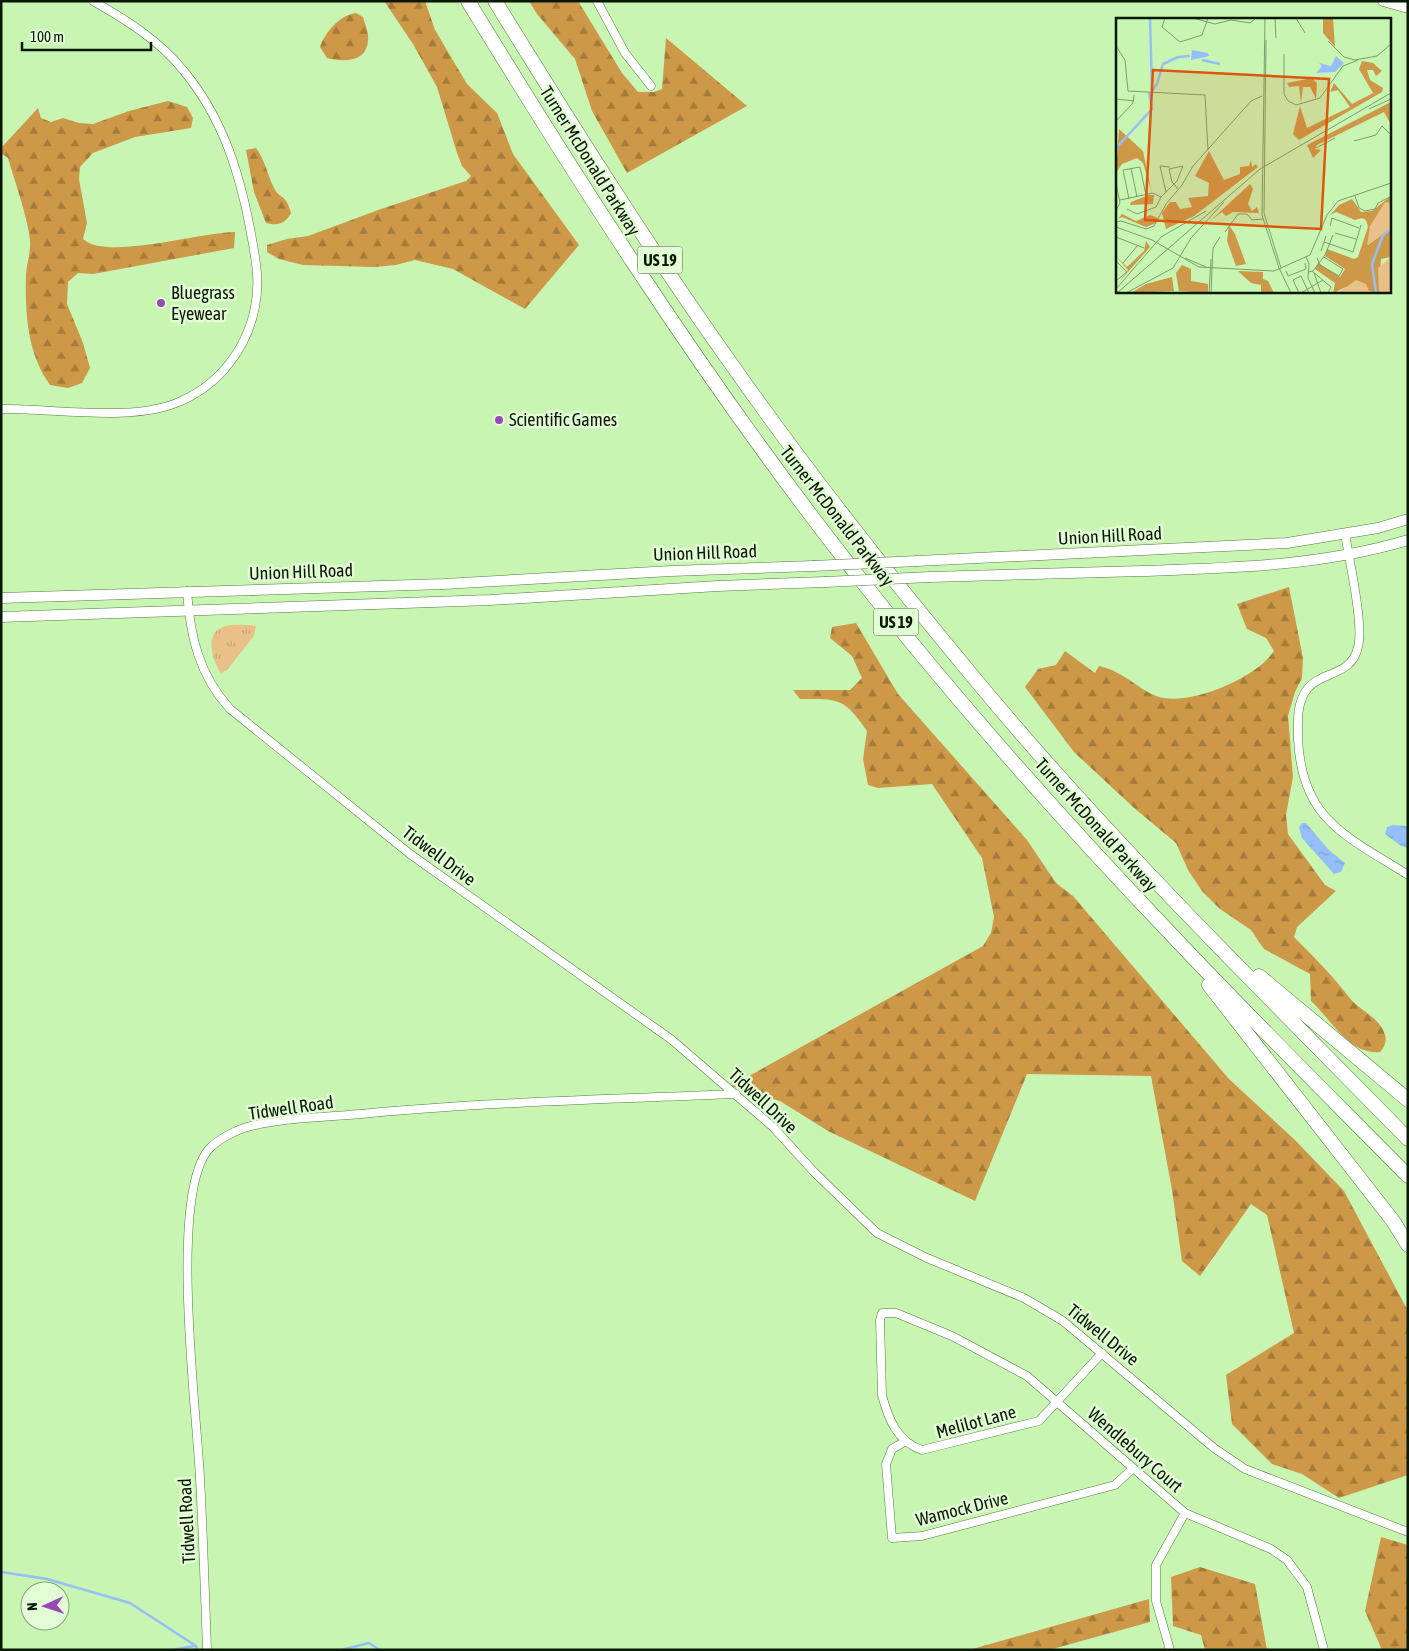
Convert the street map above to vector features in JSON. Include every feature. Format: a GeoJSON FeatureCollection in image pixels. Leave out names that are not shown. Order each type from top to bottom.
{"type":"FeatureCollection","features":[{"type":"Feature","properties":{"kind":"highway","name":"Turner McDonald Parkway"},"geometry":{"type":"LineString","coordinates":[[468,1],[644,280],[715,383],[814,519],[991,737],[1167,931],[1408,1176]]}},
{"type":"Feature","properties":{"kind":"highway","name":"Turner McDonald Parkway"},"geometry":{"type":"LineString","coordinates":[[495,1],[689,303],[839,511],[1011,722],[1122,844],[1408,1140]]}},
{"type":"Feature","properties":{"kind":"highway"},"geometry":{"type":"LineString","coordinates":[[1198,924],[1408,1100]]}},
{"type":"Feature","properties":{"kind":"highway"},"geometry":{"type":"LineString","coordinates":[[1167,931],[1394,1221],[1408,1245]]}},
{"type":"Feature","properties":{"kind":"street"},"geometry":{"type":"LineString","coordinates":[[1,409],[137,411],[163,408],[181,402],[204,388],[226,368],[244,340],[256,305],[257,274],[247,212],[235,162],[214,116],[183,70],[162,49],[120,16],[93,1]]}},
{"type":"Feature","properties":{"kind":"street"},"geometry":{"type":"LineString","coordinates":[[597,1],[625,53],[651,86]]}},
{"type":"Feature","properties":{"kind":"street"},"geometry":{"type":"LineString","coordinates":[[1383,1],[1403,5]]}},
{"type":"Feature","properties":{"kind":"street","name":"Union Hill Road"},"geometry":{"type":"LineString","coordinates":[[1,598],[444,584],[671,571],[1212,548],[1287,543],[1378,528],[1408,519]]}},
{"type":"Feature","properties":{"kind":"street"},"geometry":{"type":"LineString","coordinates":[[1345,534],[1359,630],[1358,647],[1353,658],[1337,674],[1313,682],[1299,703],[1299,760],[1304,782],[1322,815],[1335,828],[1408,876]]}},
{"type":"Feature","properties":{"kind":"street","name":"Union Hill Road"},"geometry":{"type":"LineString","coordinates":[[1,616],[550,597],[718,586],[930,577],[1204,569],[1301,562],[1348,554],[1408,540]]}},
{"type":"Feature","properties":{"kind":"street","name":"Tidwell Drive"},"geometry":{"type":"LineString","coordinates":[[187,591],[193,639],[205,674],[216,693],[239,717],[410,854],[672,1040],[773,1127],[814,1172],[877,1233],[927,1258],[1024,1298],[1063,1321],[1214,1448],[1245,1469],[1408,1532]]}},
{"type":"Feature","properties":{"kind":"street","name":"Tidwell Road"},"geometry":{"type":"LineString","coordinates":[[207,1650],[200,1476],[187,1280],[192,1198],[197,1176],[209,1149],[227,1136],[249,1126],[275,1122],[415,1109],[736,1094]]}},
{"type":"Feature","properties":{"kind":"street","name":"Wendlebury Court"},"geometry":{"type":"LineString","coordinates":[[904,1442],[889,1417],[882,1395],[882,1313],[896,1313],[952,1336],[1027,1376],[1185,1513],[1271,1550],[1287,1560],[1306,1587],[1324,1650]]}},
{"type":"Feature","properties":{"kind":"street","name":"Melilot Lane"},"geometry":{"type":"LineString","coordinates":[[904,1442],[922,1450],[931,1449],[1039,1421],[1058,1403],[1102,1353]]}},
{"type":"Feature","properties":{"kind":"street","name":"Wamock Drive"},"geometry":{"type":"LineString","coordinates":[[904,1442],[892,1449],[886,1464],[892,1538],[922,1536],[1116,1485],[1133,1468]]}},
{"type":"Feature","properties":{"kind":"street"},"geometry":{"type":"LineString","coordinates":[[1170,1650],[1156,1601],[1156,1565],[1185,1513]]}},
{"type":"Feature","properties":{"kind":"green space"},"geometry":{"type":"Polygon","coordinates":[[[384,1],[425,1],[435,30],[467,84],[497,113],[513,154],[579,245],[525,309],[453,269],[415,260],[396,265],[374,267],[303,265],[279,259],[267,252],[267,245],[287,239],[308,236],[381,209],[466,181],[471,176],[462,166],[457,153],[437,87],[413,44],[384,1]]]}},
{"type":"Feature","properties":{"kind":"green space"},"geometry":{"type":"Polygon","coordinates":[[[529,1],[578,1],[622,73],[638,92],[654,92],[662,89],[666,38],[747,106],[627,173],[592,111],[575,59],[537,14],[529,1]]]}},
{"type":"Feature","properties":{"kind":"green space"},"geometry":{"type":"Polygon","coordinates":[[[356,13],[363,17],[368,34],[367,48],[359,57],[353,59],[327,58],[320,47],[325,36],[344,17],[356,13]]]}},
{"type":"Feature","properties":{"kind":"green space"},"geometry":{"type":"Polygon","coordinates":[[[168,101],[187,107],[193,118],[191,128],[135,137],[93,153],[80,167],[79,179],[87,223],[83,239],[95,245],[112,247],[155,244],[235,232],[234,248],[93,274],[78,273],[68,282],[67,304],[83,343],[90,368],[82,383],[68,388],[50,385],[36,360],[29,332],[26,274],[30,244],[24,209],[8,158],[1,153],[1,148],[38,108],[41,118],[51,122],[63,118],[79,123],[93,124],[129,111],[168,101]]]}},
{"type":"Feature","properties":{"kind":"green space"},"geometry":{"type":"Polygon","coordinates":[[[256,148],[262,157],[274,188],[285,199],[291,213],[281,223],[266,223],[254,192],[246,150],[256,148]]]}},
{"type":"Feature","properties":{"kind":"green space"},"geometry":{"type":"Polygon","coordinates":[[[1289,587],[1303,658],[1302,678],[1295,692],[1288,716],[1293,777],[1286,815],[1288,834],[1325,885],[1336,891],[1297,927],[1294,937],[1329,973],[1352,1001],[1379,1023],[1386,1037],[1385,1044],[1380,1052],[1359,1048],[1341,1034],[1311,1001],[1310,974],[1264,949],[1251,930],[1220,909],[1202,891],[1188,870],[1176,843],[1133,807],[1074,752],[1025,687],[1038,669],[1056,665],[1065,651],[1095,673],[1099,666],[1108,669],[1156,696],[1164,698],[1192,697],[1224,686],[1254,670],[1274,651],[1266,638],[1247,629],[1237,604],[1289,587]]]}},
{"type":"Feature","properties":{"kind":"green space"},"geometry":{"type":"Polygon","coordinates":[[[856,623],[898,694],[1027,840],[1056,883],[1073,896],[1229,1079],[1295,1140],[1344,1191],[1408,1311],[1408,1475],[1339,1498],[1302,1474],[1272,1464],[1232,1424],[1226,1375],[1294,1333],[1267,1215],[1251,1204],[1200,1276],[1182,1261],[1172,1190],[1151,1076],[1027,1074],[975,1201],[828,1131],[780,1101],[731,1086],[983,946],[991,933],[994,917],[982,858],[932,784],[878,788],[868,785],[863,759],[867,731],[859,720],[846,706],[840,703],[824,699],[800,699],[793,690],[850,690],[862,678],[852,656],[830,638],[832,627],[856,623]]]}},
{"type":"Feature","properties":{"kind":"green space"},"geometry":{"type":"Polygon","coordinates":[[[226,626],[256,626],[254,636],[227,670],[221,673],[213,654],[212,640],[214,634],[226,626]]]}},
{"type":"Feature","properties":{"kind":"green space"},"geometry":{"type":"Polygon","coordinates":[[[1381,1537],[1408,1545],[1408,1650],[1382,1650],[1365,1611],[1381,1537]]]}},
{"type":"Feature","properties":{"kind":"green space"},"geometry":{"type":"Polygon","coordinates":[[[1200,1567],[1255,1584],[1267,1650],[1205,1650],[1201,1635],[1173,1626],[1171,1577],[1200,1567]]]}},
{"type":"Feature","properties":{"kind":"green space"},"geometry":{"type":"Polygon","coordinates":[[[1149,1599],[1150,1622],[1049,1650],[969,1650],[1149,1599]]]}},
{"type":"Feature","properties":{"kind":"water"},"geometry":{"type":"Polygon","coordinates":[[[1302,823],[1306,823],[1329,850],[1345,863],[1341,872],[1334,874],[1302,838],[1299,827],[1302,823]]]}},
{"type":"Feature","properties":{"kind":"water"},"geometry":{"type":"Polygon","coordinates":[[[1393,825],[1408,826],[1408,848],[1401,846],[1385,834],[1387,827],[1393,825]]]}},
{"type":"Feature","properties":{"kind":"waterway"},"geometry":{"type":"LineString","coordinates":[[1,1572],[47,1579],[130,1603],[196,1646],[197,1650]]}},
{"type":"Feature","properties":{"kind":"waterway"},"geometry":{"type":"LineString","coordinates":[[341,1650],[369,1643],[380,1650]]}},
{"type":"Feature","properties":{"kind":"waterway"},"geometry":{"type":"LineString","coordinates":[[172,1650],[194,1646]]}},
{"type":"Feature","properties":{"kind":"place","name":"Bluegrass Eyewear"},"geometry":{"type":"Point","coordinates":[161,303]}},
{"type":"Feature","properties":{"kind":"place","name":"Scientific Games"},"geometry":{"type":"Point","coordinates":[499,420]}}]}
